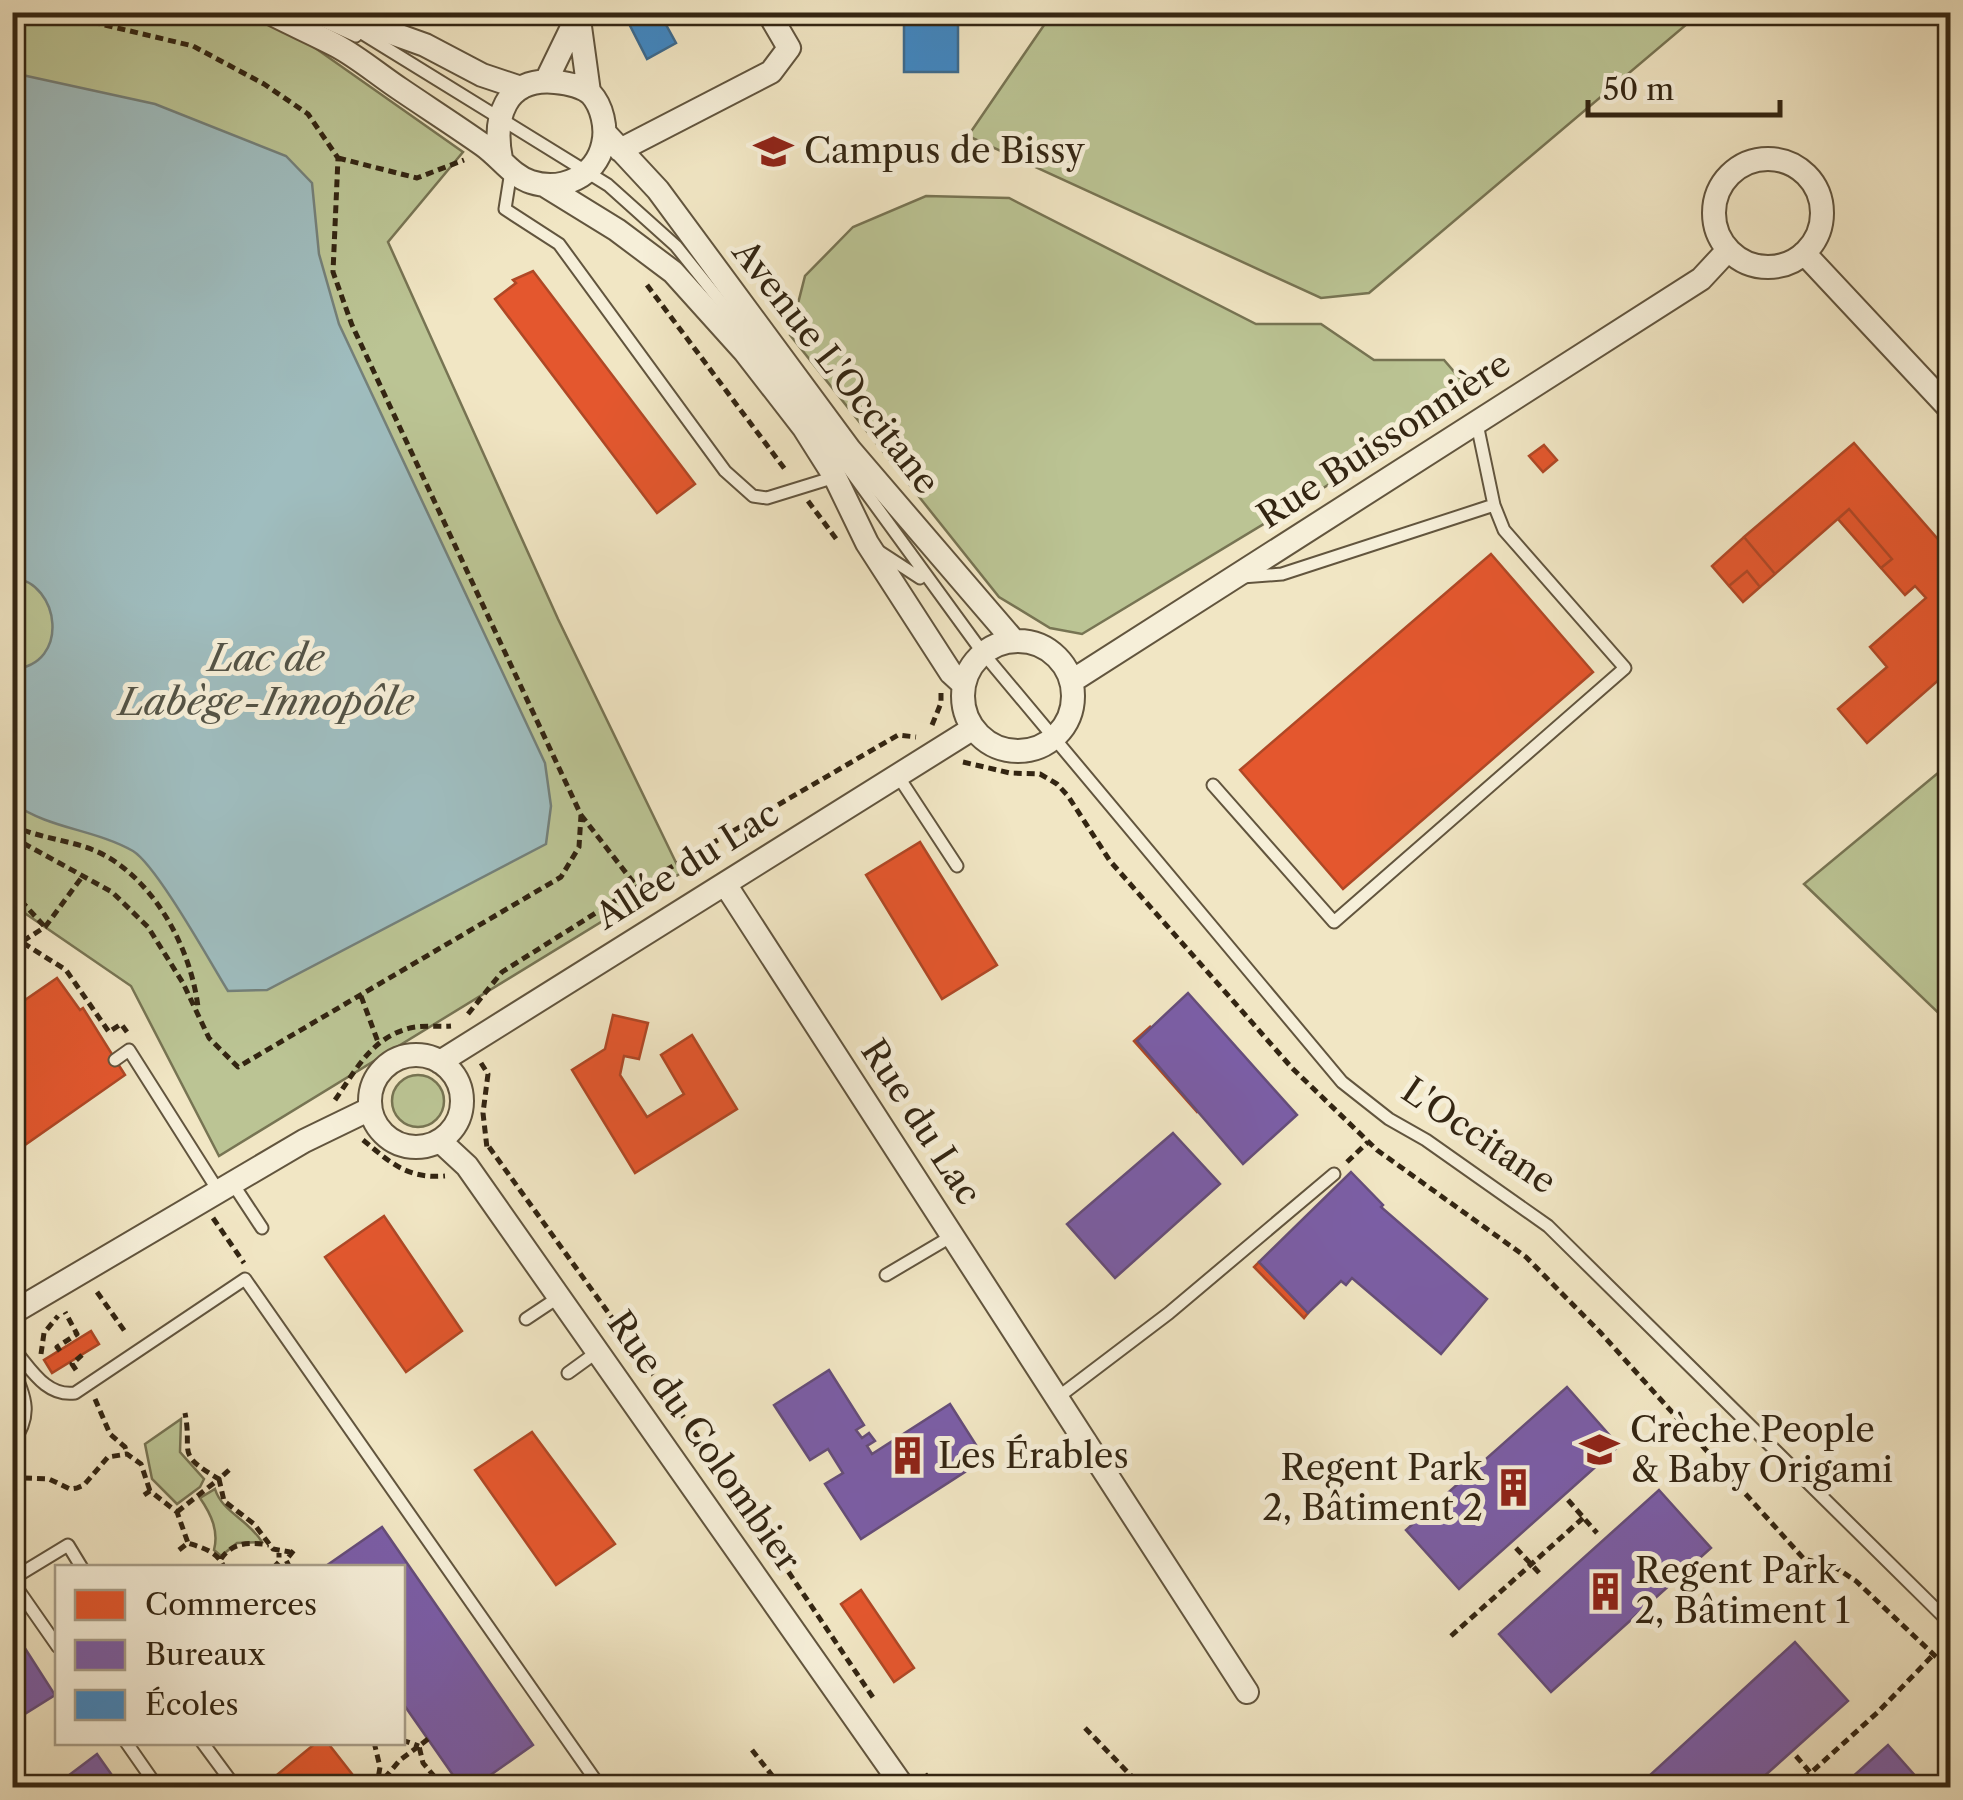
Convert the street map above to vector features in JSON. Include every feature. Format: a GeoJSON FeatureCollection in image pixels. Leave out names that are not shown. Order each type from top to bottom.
{"type":"FeatureCollection","features":[{"type":"Feature","properties":{"kind":"street"},"geometry":{"type":"LineString","coordinates":[[268,12],[340,48],[527,181],[544,185],[565,183],[589,173],[602,149],[613,142],[771,72],[789,48],[768,12]]}},
{"type":"Feature","properties":{"kind":"street"},"geometry":{"type":"LineString","coordinates":[[332,12],[425,45],[482,75],[521,88]]}},
{"type":"Feature","properties":{"kind":"street"},"geometry":{"type":"LineString","coordinates":[[546,81],[578,14]]}},
{"type":"Feature","properties":{"kind":"street"},"geometry":{"type":"LineString","coordinates":[[578,14],[589,92],[613,142]]}},
{"type":"Feature","properties":{"kind":"street"},"geometry":{"type":"LineString","coordinates":[[506,165],[496,132],[507,100],[521,88],[546,81],[568,83],[589,92]]}},
{"type":"Feature","properties":{"kind":"street","name":"Avenue L'Occitane"},"geometry":{"type":"LineString","coordinates":[[613,142],[658,190],[850,450],[1014,641]]}},
{"type":"Feature","properties":{"kind":"street"},"geometry":{"type":"LineString","coordinates":[[1770,159],[1801,170],[1814,184],[1821,220],[1816,238],[1804,252],[1786,264],[1767,267],[1743,261],[1728,250],[1716,231],[1713,213],[1720,187],[1732,172],[1751,161],[1770,159]]}},
{"type":"Feature","properties":{"kind":"street","name":"Avenue L'Occitane"},"geometry":{"type":"LineString","coordinates":[[544,185],[617,230],[673,272],[745,352]]}},
{"type":"Feature","properties":{"kind":"street","name":"Rue Buissonnière"},"geometry":{"type":"LineString","coordinates":[[1072,681],[1701,280],[1728,250]]}},
{"type":"Feature","properties":{"kind":"street"},"geometry":{"type":"LineString","coordinates":[[1804,252],[1950,409]]}},
{"type":"Feature","properties":{"kind":"street"},"geometry":{"type":"LineString","coordinates":[[745,352],[804,428],[836,477],[867,543],[951,673],[963,684]]}},
{"type":"Feature","properties":{"kind":"street"},"geometry":{"type":"LineString","coordinates":[[1014,641],[1050,651],[1072,681],[1072,712],[1055,738],[1039,748],[1021,752],[1002,750],[985,742],[972,729],[962,700],[970,667],[983,652],[1014,641]]}},
{"type":"Feature","properties":{"kind":"street","name":"Allée du Lac"},"geometry":{"type":"LineString","coordinates":[[370,1108],[370,1094],[384,1068],[411,1056],[426,1056],[440,1062],[898,776],[934,743],[972,729]]}},
{"type":"Feature","properties":{"kind":"street","name":"Rue du Lac"},"geometry":{"type":"LineString","coordinates":[[725,884],[1247,1692]]}},
{"type":"Feature","properties":{"kind":"street"},"geometry":{"type":"LineString","coordinates":[[12,1314],[304,1141],[370,1108],[374,1123],[396,1143],[411,1148],[440,1141],[459,1117],[462,1101],[452,1072],[440,1062]]}},
{"type":"Feature","properties":{"kind":"street","name":"Rue du Colombier"},"geometry":{"type":"LineString","coordinates":[[440,1141],[468,1166],[904,1788]]}},
{"type":"Feature","properties":{"kind":"lane"},"geometry":{"type":"LineString","coordinates":[[303,12],[379,46]]}},
{"type":"Feature","properties":{"kind":"lane"},"geometry":{"type":"LineString","coordinates":[[332,12],[379,46]]}},
{"type":"Feature","properties":{"kind":"lane","name":"Avenue L'Occitane"},"geometry":{"type":"LineString","coordinates":[[379,46],[589,173],[640,210],[676,246],[787,384],[935,590],[1055,738]]}},
{"type":"Feature","properties":{"kind":"lane"},"geometry":{"type":"LineString","coordinates":[[506,165],[505,209],[559,244],[725,471],[752,496],[767,498],[836,477]]}},
{"type":"Feature","properties":{"kind":"lane","name":"Avenue L'Occitane"},"geometry":{"type":"LineString","coordinates":[[724,307],[745,352]]}},
{"type":"Feature","properties":{"kind":"lane"},"geometry":{"type":"LineString","coordinates":[[1213,785],[1334,922],[1625,668],[1504,530],[1494,505],[1476,424]]}},
{"type":"Feature","properties":{"kind":"lane"},"geometry":{"type":"LineString","coordinates":[[1233,578],[1282,574],[1494,505]]}},
{"type":"Feature","properties":{"kind":"lane","name":"Avenue L'Occitane"},"geometry":{"type":"LineString","coordinates":[[867,543],[935,590]]}},
{"type":"Feature","properties":{"kind":"lane","name":"L'Occitane"},"geometry":{"type":"LineString","coordinates":[[1055,738],[1342,1082],[1389,1119],[1426,1140],[1548,1226],[1950,1623]]}},
{"type":"Feature","properties":{"kind":"lane"},"geometry":{"type":"LineString","coordinates":[[898,776],[957,866]]}},
{"type":"Feature","properties":{"kind":"lane"},"geometry":{"type":"LineString","coordinates":[[115,1060],[129,1050],[219,1192],[262,1228]]}},
{"type":"Feature","properties":{"kind":"lane"},"geometry":{"type":"LineString","coordinates":[[1057,1398],[1169,1313],[1334,1174]]}},
{"type":"Feature","properties":{"kind":"lane"},"geometry":{"type":"LineString","coordinates":[[886,1275],[952,1236]]}},
{"type":"Feature","properties":{"kind":"lane"},"geometry":{"type":"LineString","coordinates":[[12,1347],[50,1389],[62,1394],[76,1392],[245,1280],[602,1788]]}},
{"type":"Feature","properties":{"kind":"lane"},"geometry":{"type":"LineString","coordinates":[[526,1319],[559,1296]]}},
{"type":"Feature","properties":{"kind":"lane"},"geometry":{"type":"LineString","coordinates":[[568,1373],[598,1352]]}},
{"type":"Feature","properties":{"kind":"lane"},"geometry":{"type":"LineString","coordinates":[[12,1367],[26,1411],[24,1428],[12,1444]]}},
{"type":"Feature","properties":{"kind":"lane"},"geometry":{"type":"LineString","coordinates":[[55,1643],[12,1580],[68,1545],[80,1565]]}},
{"type":"Feature","properties":{"kind":"lane"},"geometry":{"type":"LineString","coordinates":[[128,1745],[158,1788]]}},
{"type":"Feature","properties":{"kind":"lane"},"geometry":{"type":"LineString","coordinates":[[204,1745],[236,1788]]}},
{"type":"Feature","properties":{"kind":"path"},"geometry":{"type":"LineString","coordinates":[[50,12],[193,46],[264,84],[308,114],[338,158],[332,272],[352,325],[581,815],[636,887]]}},
{"type":"Feature","properties":{"kind":"path"},"geometry":{"type":"LineString","coordinates":[[338,158],[417,178],[477,155]]}},
{"type":"Feature","properties":{"kind":"path"},"geometry":{"type":"LineString","coordinates":[[641,276],[843,548]]}},
{"type":"Feature","properties":{"kind":"path"},"geometry":{"type":"LineString","coordinates":[[939,681],[941,702],[934,743],[945,764],[974,763],[1010,773],[1040,774],[1057,784],[1110,861],[1292,1068],[1368,1142],[1526,1257],[1600,1332],[1804,1559],[1833,1566],[1856,1581],[1950,1670]]}},
{"type":"Feature","properties":{"kind":"path"},"geometry":{"type":"LineString","coordinates":[[361,996],[378,1042],[411,1027],[450,1026],[468,1014],[502,972],[636,887],[843,771],[898,735],[934,743]]}},
{"type":"Feature","properties":{"kind":"path"},"geometry":{"type":"LineString","coordinates":[[12,837],[112,892],[148,926],[210,1038],[238,1068],[561,877],[579,847],[581,815]]}},
{"type":"Feature","properties":{"kind":"path"},"geometry":{"type":"LineString","coordinates":[[23,830],[107,857],[136,880],[159,906],[182,949],[195,987],[198,1015]]}},
{"type":"Feature","properties":{"kind":"path"},"geometry":{"type":"LineString","coordinates":[[12,948],[45,927],[82,877]]}},
{"type":"Feature","properties":{"kind":"path"},"geometry":{"type":"LineString","coordinates":[[12,891],[45,927]]}},
{"type":"Feature","properties":{"kind":"path"},"geometry":{"type":"LineString","coordinates":[[1334,1174],[1368,1142]]}},
{"type":"Feature","properties":{"kind":"path"},"geometry":{"type":"LineString","coordinates":[[488,1147],[695,1433],[883,1713]]}},
{"type":"Feature","properties":{"kind":"path"},"geometry":{"type":"LineString","coordinates":[[219,1192],[249,1269]]}},
{"type":"Feature","properties":{"kind":"path"},"geometry":{"type":"LineString","coordinates":[[82,1301],[99,1290],[126,1332]]}},
{"type":"Feature","properties":{"kind":"path"},"geometry":{"type":"LineString","coordinates":[[43,1364],[40,1350],[44,1334],[53,1319],[65,1312],[77,1334],[57,1347],[60,1350]]}},
{"type":"Feature","properties":{"kind":"path"},"geometry":{"type":"LineString","coordinates":[[82,1355],[72,1364],[82,1379]]}},
{"type":"Feature","properties":{"kind":"path"},"geometry":{"type":"LineString","coordinates":[[96,1400],[110,1434],[125,1447],[126,1454]]}},
{"type":"Feature","properties":{"kind":"path"},"geometry":{"type":"LineString","coordinates":[[184,1413],[188,1454],[196,1465],[219,1479],[224,1501],[254,1524],[269,1544],[278,1552],[292,1551],[286,1560],[288,1565]]}},
{"type":"Feature","properties":{"kind":"path"},"geometry":{"type":"LineString","coordinates":[[12,1473],[77,1488],[108,1457],[126,1454],[141,1464],[147,1493],[177,1512],[188,1543]]}},
{"type":"Feature","properties":{"kind":"path"},"geometry":{"type":"LineString","coordinates":[[177,1512],[229,1470]]}},
{"type":"Feature","properties":{"kind":"path"},"geometry":{"type":"LineString","coordinates":[[1568,1500],[1597,1533]]}},
{"type":"Feature","properties":{"kind":"path"},"geometry":{"type":"LineString","coordinates":[[1451,1636],[1583,1518]]}},
{"type":"Feature","properties":{"kind":"path"},"geometry":{"type":"LineString","coordinates":[[179,1550],[188,1543]]}},
{"type":"Feature","properties":{"kind":"path"},"geometry":{"type":"LineString","coordinates":[[188,1543],[210,1551],[224,1565]]}},
{"type":"Feature","properties":{"kind":"path"},"geometry":{"type":"LineString","coordinates":[[221,1559],[236,1546],[269,1544]]}},
{"type":"Feature","properties":{"kind":"path"},"geometry":{"type":"LineString","coordinates":[[1516,1548],[1542,1576]]}},
{"type":"Feature","properties":{"kind":"path"},"geometry":{"type":"LineString","coordinates":[[276,1565],[278,1552]]}},
{"type":"Feature","properties":{"kind":"path"},"geometry":{"type":"LineString","coordinates":[[1794,1788],[1878,1712],[1934,1654]]}},
{"type":"Feature","properties":{"kind":"path"},"geometry":{"type":"LineString","coordinates":[[1085,1728],[1143,1788]]}},
{"type":"Feature","properties":{"kind":"path"},"geometry":{"type":"LineString","coordinates":[[376,1788],[400,1760],[428,1739]]}},
{"type":"Feature","properties":{"kind":"path"},"geometry":{"type":"LineString","coordinates":[[405,1741],[420,1746]]}},
{"type":"Feature","properties":{"kind":"path"},"geometry":{"type":"LineString","coordinates":[[375,1745],[380,1767],[376,1788]]}},
{"type":"Feature","properties":{"kind":"path"},"geometry":{"type":"LineString","coordinates":[[420,1746],[423,1763],[444,1788]]}},
{"type":"Feature","properties":{"kind":"path"},"geometry":{"type":"LineString","coordinates":[[752,1750],[782,1788]]}},
{"type":"Feature","properties":{"kind":"path"},"geometry":{"type":"LineString","coordinates":[[1796,1756],[1823,1786]]}},
{"type":"Feature","properties":{"kind":"path"},"geometry":{"type":"LineString","coordinates":[[925,1773],[935,1788]]}},
{"type":"Feature","properties":{"kind":"green space"},"geometry":{"type":"Polygon","coordinates":[[[1053,12],[1700,13],[1369,293],[1321,298],[968,136],[1053,12]]]}},
{"type":"Feature","properties":{"kind":"green space","name":"Lac de Labège-Innopôle"},"geometry":{"type":"Polygon","coordinates":[[[12,13],[244,13],[301,38],[463,152],[388,242],[558,619],[681,873],[219,1156],[131,986],[13,905],[12,13]]]}},
{"type":"Feature","properties":{"kind":"green space"},"geometry":{"type":"Polygon","coordinates":[[[926,196],[1009,198],[1256,324],[1321,324],[1374,360],[1444,360],[1475,396],[1082,634],[1050,628],[999,597],[790,335],[805,276],[853,227],[926,196]]]}},
{"type":"Feature","properties":{"kind":"green space"},"geometry":{"type":"Polygon","coordinates":[[[1950,763],[1950,1024],[1804,884],[1950,763]]]}},
{"type":"Feature","properties":{"kind":"green space"},"geometry":{"type":"Polygon","coordinates":[[[418,1075],[436,1083],[444,1101],[436,1119],[418,1127],[400,1119],[392,1101],[400,1083],[418,1075]]]}},
{"type":"Feature","properties":{"kind":"green space"},"geometry":{"type":"Polygon","coordinates":[[[181,1419],[180,1452],[204,1479],[200,1487],[177,1504],[152,1479],[145,1444],[181,1419]]]}},
{"type":"Feature","properties":{"kind":"green space"},"geometry":{"type":"Polygon","coordinates":[[[215,1489],[223,1504],[262,1542],[237,1543],[221,1556],[214,1550],[213,1523],[200,1498],[215,1489]]]}},
{"type":"Feature","properties":{"kind":"water","name":"Lac de Labège-Innopôle"},"geometry":{"type":"Polygon","coordinates":[[[13,73],[155,104],[286,156],[312,183],[319,254],[339,324],[545,763],[551,806],[546,844],[267,990],[228,991],[169,894],[133,851],[41,818],[13,803],[13,669],[32,664],[44,654],[51,640],[52,624],[41,593],[29,583],[13,578],[13,73]]]}},
{"type":"Feature","properties":{"kind":"building: Commerces"},"geometry":{"type":"Polygon","coordinates":[[[533,271],[695,484],[657,513],[495,299],[516,283],[513,280],[533,271]]]}},
{"type":"Feature","properties":{"kind":"building: Commerces"},"geometry":{"type":"Polygon","coordinates":[[[1854,443],[1950,553],[1950,670],[1867,743],[1838,709],[1887,667],[1870,647],[1926,598],[1915,586],[1905,595],[1881,568],[1892,559],[1849,509],[1775,574],[1744,537],[1854,443]]]}},
{"type":"Feature","properties":{"kind":"building: Commerces"},"geometry":{"type":"Polygon","coordinates":[[[1544,445],[1557,460],[1543,472],[1529,456],[1544,445]]]}},
{"type":"Feature","properties":{"kind":"building: Commerces"},"geometry":{"type":"Polygon","coordinates":[[[1849,509],[1892,559],[1881,568],[1838,519],[1849,509]]]}},
{"type":"Feature","properties":{"kind":"building: Commerces"},"geometry":{"type":"Polygon","coordinates":[[[1744,537],[1775,574],[1760,587],[1747,571],[1729,586],[1712,566],[1744,537]]]}},
{"type":"Feature","properties":{"kind":"building: Commerces"},"geometry":{"type":"Polygon","coordinates":[[[1491,554],[1593,672],[1343,889],[1240,770],[1491,554]]]}},
{"type":"Feature","properties":{"kind":"building: Commerces"},"geometry":{"type":"Polygon","coordinates":[[[1747,571],[1760,587],[1743,602],[1729,586],[1747,571]]]}},
{"type":"Feature","properties":{"kind":"building: Commerces"},"geometry":{"type":"Polygon","coordinates":[[[920,842],[997,965],[942,999],[866,875],[920,842]]]}},
{"type":"Feature","properties":{"kind":"building: Commerces"},"geometry":{"type":"Polygon","coordinates":[[[57,978],[80,1010],[83,1008],[125,1075],[12,1154],[12,1009],[57,978]]]}},
{"type":"Feature","properties":{"kind":"building: Commerces"},"geometry":{"type":"Polygon","coordinates":[[[613,1015],[648,1023],[639,1059],[624,1056],[620,1075],[647,1117],[684,1094],[661,1055],[692,1035],[737,1109],[635,1173],[572,1070],[605,1049],[613,1015]]]}},
{"type":"Feature","properties":{"kind":"building: Commerces"},"geometry":{"type":"Polygon","coordinates":[[[1151,1026],[1137,1041],[1197,1112],[1134,1041],[1151,1026]]]}},
{"type":"Feature","properties":{"kind":"building: Commerces"},"geometry":{"type":"Polygon","coordinates":[[[384,1216],[462,1331],[406,1372],[325,1257],[384,1216]]]}},
{"type":"Feature","properties":{"kind":"building: Commerces"},"geometry":{"type":"Polygon","coordinates":[[[1259,1262],[1308,1313],[1304,1318],[1254,1267],[1259,1262]]]}},
{"type":"Feature","properties":{"kind":"building: Commerces"},"geometry":{"type":"Polygon","coordinates":[[[91,1331],[99,1344],[52,1373],[44,1360],[91,1331]]]}},
{"type":"Feature","properties":{"kind":"building: Commerces"},"geometry":{"type":"Polygon","coordinates":[[[532,1432],[615,1544],[556,1585],[475,1470],[532,1432]]]}},
{"type":"Feature","properties":{"kind":"building: Commerces"},"geometry":{"type":"Polygon","coordinates":[[[861,1590],[914,1668],[894,1682],[841,1604],[861,1590]]]}},
{"type":"Feature","properties":{"kind":"building: Commerces"},"geometry":{"type":"Polygon","coordinates":[[[313,1745],[329,1745],[363,1788],[261,1788],[313,1745]]]}},
{"type":"Feature","properties":{"kind":"building: Bureaux"},"geometry":{"type":"Polygon","coordinates":[[[1188,993],[1297,1115],[1243,1164],[1137,1041],[1188,993]]]}},
{"type":"Feature","properties":{"kind":"building: Bureaux"},"geometry":{"type":"Polygon","coordinates":[[[1173,1133],[1220,1184],[1115,1278],[1067,1224],[1173,1133]]]}},
{"type":"Feature","properties":{"kind":"building: Bureaux"},"geometry":{"type":"Polygon","coordinates":[[[1351,1172],[1381,1207],[1487,1299],[1441,1354],[1352,1278],[1346,1285],[1341,1281],[1308,1313],[1259,1262],[1351,1172]]]}},
{"type":"Feature","properties":{"kind":"building: Bureaux","name":"Les Érables"},"geometry":{"type":"Polygon","coordinates":[[[829,1370],[864,1425],[856,1430],[862,1438],[869,1433],[875,1441],[867,1446],[872,1454],[950,1404],[985,1459],[861,1539],[825,1484],[843,1473],[828,1449],[810,1460],[774,1405],[829,1370]]]}},
{"type":"Feature","properties":{"kind":"building: Bureaux","name":"Regent Park 2, Bâtiment 2"},"geometry":{"type":"Polygon","coordinates":[[[1567,1387],[1619,1446],[1459,1589],[1406,1530],[1567,1387]]]}},
{"type":"Feature","properties":{"kind":"building: Bureaux","name":"Regent Park 2, Bâtiment 1"},"geometry":{"type":"Polygon","coordinates":[[[1659,1490],[1711,1548],[1551,1692],[1499,1634],[1659,1490]]]}},
{"type":"Feature","properties":{"kind":"building: Bureaux"},"geometry":{"type":"Polygon","coordinates":[[[382,1527],[533,1745],[472,1788],[462,1788],[405,1706],[405,1565],[327,1565],[382,1527]]]}},
{"type":"Feature","properties":{"kind":"building: Bureaux"},"geometry":{"type":"Polygon","coordinates":[[[12,1628],[55,1695],[12,1722],[12,1628]]]}},
{"type":"Feature","properties":{"kind":"building: Bureaux"},"geometry":{"type":"Polygon","coordinates":[[[1795,1642],[1848,1701],[1751,1788],[1636,1788],[1795,1642]]]}},
{"type":"Feature","properties":{"kind":"building: Bureaux"},"geometry":{"type":"Polygon","coordinates":[[[1888,1745],[1926,1788],[1840,1788],[1888,1745]]]}},
{"type":"Feature","properties":{"kind":"building: Bureaux"},"geometry":{"type":"Polygon","coordinates":[[[97,1754],[121,1788],[52,1788],[97,1754]]]}},
{"type":"Feature","properties":{"kind":"building: Écoles"},"geometry":{"type":"Polygon","coordinates":[[[623,12],[659,12],[676,43],[647,59],[623,12]]]}},
{"type":"Feature","properties":{"kind":"building: Écoles"},"geometry":{"type":"Polygon","coordinates":[[[904,12],[958,12],[958,72],[904,72],[904,12]]]}},
{"type":"Feature","properties":{"kind":"place","name":"Campus de Bissy"},"geometry":{"type":"Point","coordinates":[774,151]}},
{"type":"Feature","properties":{"kind":"place","name":"Crèche People & Baby Origami"},"geometry":{"type":"Point","coordinates":[1600,1450]}},
{"type":"Feature","properties":{"kind":"place","name":"Les Érables"},"geometry":{"type":"Point","coordinates":[908,1456]}},
{"type":"Feature","properties":{"kind":"place","name":"Regent Park 2, Bâtiment 2"},"geometry":{"type":"Point","coordinates":[1513,1488]}},
{"type":"Feature","properties":{"kind":"place","name":"Regent Park 2, Bâtiment 1"},"geometry":{"type":"Point","coordinates":[1605,1591]}}]}
